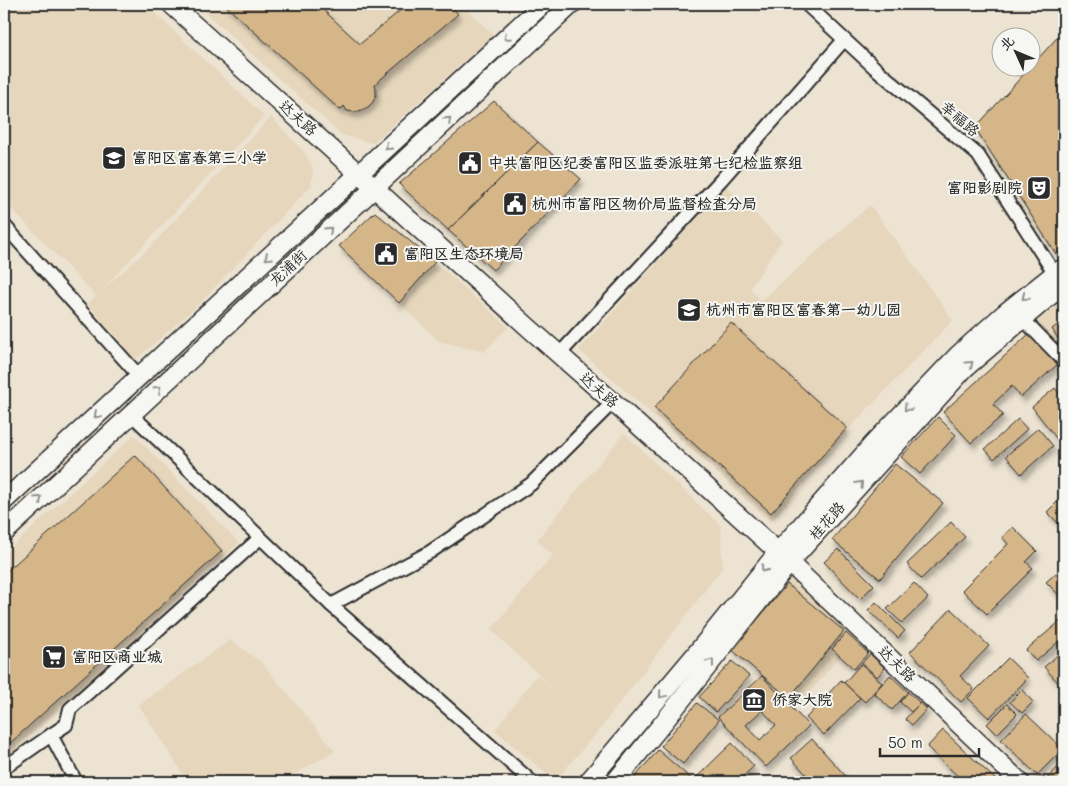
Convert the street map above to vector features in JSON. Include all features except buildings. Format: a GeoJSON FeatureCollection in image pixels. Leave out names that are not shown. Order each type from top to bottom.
{"type":"FeatureCollection","features":[{"type":"Feature","properties":{"kind":"main road","name":"达夫路"},"geometry":{"type":"LineString","coordinates":[[171,4],[629,404],[1032,782]]}},
{"type":"Feature","properties":{"kind":"main road","name":"达夫路"},"geometry":{"type":"LineString","coordinates":[[184,4],[363,170]]}},
{"type":"Feature","properties":{"kind":"main road","name":"龙浦街"},"geometry":{"type":"LineString","coordinates":[[4,501],[543,4]]}},
{"type":"Feature","properties":{"kind":"main road","name":"龙浦街"},"geometry":{"type":"LineString","coordinates":[[4,533],[572,4]]}},
{"type":"Feature","properties":{"kind":"main road","name":"达夫路"},"geometry":{"type":"LineString","coordinates":[[379,184],[529,328],[787,553],[1020,782]]}},
{"type":"Feature","properties":{"kind":"main road","name":"桂花路"},"geometry":{"type":"LineString","coordinates":[[614,782],[787,553],[965,368],[1022,319],[1061,278]]}},
{"type":"Feature","properties":{"kind":"main road"},"geometry":{"type":"LineString","coordinates":[[588,782],[695,655],[787,553],[874,443],[958,355],[1004,314],[1061,278]]}},
{"type":"Feature","properties":{"kind":"street","name":"幸福路"},"geometry":{"type":"LineString","coordinates":[[806,4],[875,68],[978,155],[1061,278]]}},
{"type":"Feature","properties":{"kind":"street"},"geometry":{"type":"LineString","coordinates":[[565,348],[721,180],[844,40]]}},
{"type":"Feature","properties":{"kind":"street"},"geometry":{"type":"LineString","coordinates":[[4,225],[139,376]]}},
{"type":"Feature","properties":{"kind":"street"},"geometry":{"type":"LineString","coordinates":[[1022,319],[1064,361]]}},
{"type":"Feature","properties":{"kind":"street"},"geometry":{"type":"LineString","coordinates":[[331,605],[430,552],[531,484],[613,402]]}},
{"type":"Feature","properties":{"kind":"street"},"geometry":{"type":"LineString","coordinates":[[131,414],[331,605],[532,782]]}},
{"type":"Feature","properties":{"kind":"street"},"geometry":{"type":"LineString","coordinates":[[4,768],[66,725],[70,709],[260,538]]}},
{"type":"Feature","properties":{"kind":"street"},"geometry":{"type":"LineString","coordinates":[[51,735],[76,782]]}},
{"type":"Feature","properties":{"kind":"shaded area","name":"富阳区富春第三小学"},"geometry":{"type":"Polygon","coordinates":[[[4,4],[145,4],[264,116],[100,292],[148,249],[271,117],[304,152],[313,168],[311,186],[196,307],[135,360],[88,304],[96,296],[4,201],[4,4]]]}},
{"type":"Feature","properties":{"kind":"shaded area"},"geometry":{"type":"Polygon","coordinates":[[[196,4],[462,4],[493,35],[373,143],[342,135],[196,4]]]}},
{"type":"Feature","properties":{"kind":"shaded area"},"geometry":{"type":"Polygon","coordinates":[[[726,186],[782,240],[750,288],[761,301],[870,205],[953,320],[856,421],[771,522],[579,350],[726,186]]]}},
{"type":"Feature","properties":{"kind":"shaded area"},"geometry":{"type":"Polygon","coordinates":[[[435,262],[508,327],[484,352],[439,341],[399,303],[435,262]]]}},
{"type":"Feature","properties":{"kind":"shaded area"},"geometry":{"type":"Polygon","coordinates":[[[1064,301],[1064,359],[1034,322],[1064,301]]]}},
{"type":"Feature","properties":{"kind":"shaded area"},"geometry":{"type":"Polygon","coordinates":[[[624,433],[721,526],[722,568],[599,730],[555,781],[495,730],[537,675],[565,699],[491,630],[553,555],[537,540],[624,433]]]}},
{"type":"Feature","properties":{"kind":"shaded area","name":"富阳区商业城"},"geometry":{"type":"Polygon","coordinates":[[[134,435],[239,543],[4,760],[4,554],[134,435]]]}},
{"type":"Feature","properties":{"kind":"shaded area"},"geometry":{"type":"Polygon","coordinates":[[[790,575],[857,635],[799,706],[732,650],[790,575]]]}},
{"type":"Feature","properties":{"kind":"shaded area"},"geometry":{"type":"Polygon","coordinates":[[[230,640],[262,663],[335,751],[281,782],[188,782],[139,705],[230,640]]]}},
{"type":"Feature","properties":{"kind":"place","name":"富阳区富春第三小学"},"geometry":{"type":"Point","coordinates":[114,158]}},
{"type":"Feature","properties":{"kind":"place","name":"中共富阳区纪委富阳区监委派驻第七纪检监察组"},"geometry":{"type":"Point","coordinates":[470,163]}},
{"type":"Feature","properties":{"kind":"place","name":"富阳影剧院"},"geometry":{"type":"Point","coordinates":[1039,188]}},
{"type":"Feature","properties":{"kind":"place","name":"杭州市富阳区物价局监督检查分局"},"geometry":{"type":"Point","coordinates":[515,204]}},
{"type":"Feature","properties":{"kind":"place","name":"富阳区生态环境局"},"geometry":{"type":"Point","coordinates":[386,254]}},
{"type":"Feature","properties":{"kind":"place","name":"杭州市富阳区富春第一幼儿园"},"geometry":{"type":"Point","coordinates":[689,310]}},
{"type":"Feature","properties":{"kind":"place","name":"富阳区商业城"},"geometry":{"type":"Point","coordinates":[54,657]}},
{"type":"Feature","properties":{"kind":"place","name":"侨家大院"},"geometry":{"type":"Point","coordinates":[754,700]}}]}
